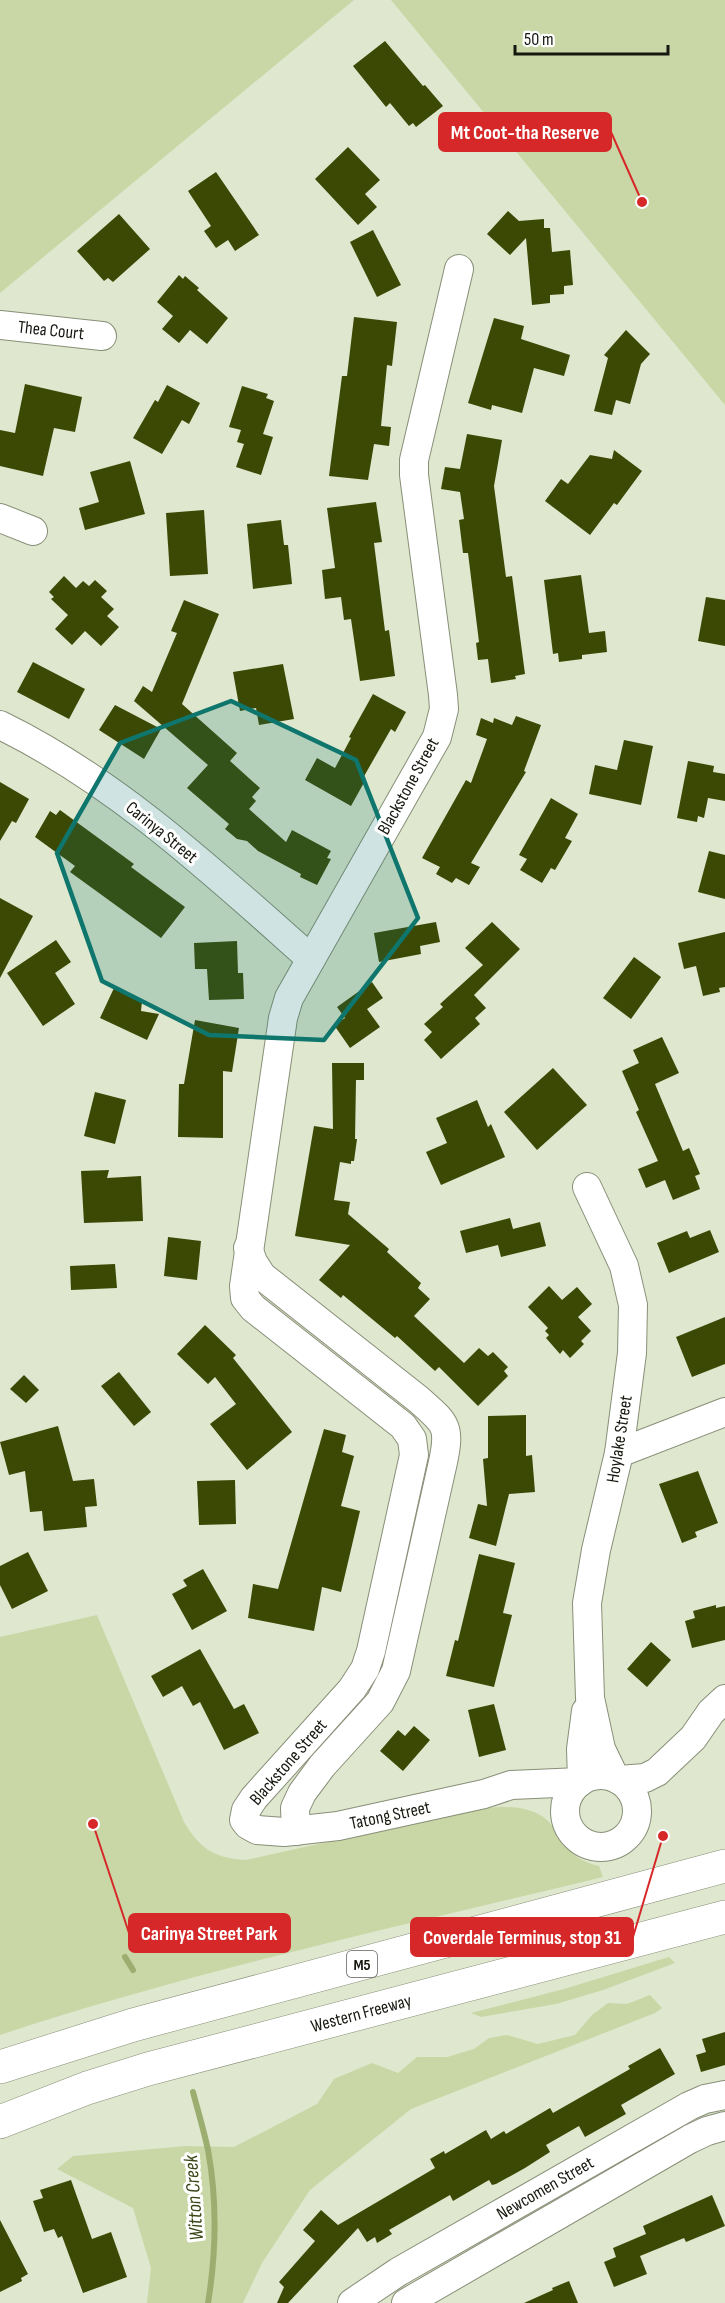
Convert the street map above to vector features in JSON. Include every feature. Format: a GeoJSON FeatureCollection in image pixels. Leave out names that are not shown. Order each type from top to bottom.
{"type":"FeatureCollection","features":[{"type":"Feature","properties":{"kind":"highway","name":"M5"},"geometry":{"type":"LineString","coordinates":[[0,2067],[133,2025],[725,1866]]}},
{"type":"Feature","properties":{"kind":"highway","name":"Western Freeway"},"geometry":{"type":"LineString","coordinates":[[0,2122],[87,2088],[148,2070],[725,1917]]}},
{"type":"Feature","properties":{"kind":"street","name":"Blackstone Street"},"geometry":{"type":"LineString","coordinates":[[248,1248],[262,1276],[418,1399],[441,1420],[447,1434],[443,1462],[396,1671],[380,1702],[305,1788],[295,1808],[296,1831],[257,1830],[245,1822],[245,1814],[254,1798],[352,1689],[365,1669],[414,1450],[412,1439],[403,1426],[249,1305],[244,1295],[244,1286],[248,1248],[283,1018],[289,998],[436,736],[442,720],[443,695],[414,475],[414,460],[459,269]]}},
{"type":"Feature","properties":{"kind":"street","name":"Thea Court"},"geometry":{"type":"LineString","coordinates":[[0,325],[102,336]]}},
{"type":"Feature","properties":{"kind":"street"},"geometry":{"type":"LineString","coordinates":[[0,518],[33,531]]}},
{"type":"Feature","properties":{"kind":"street","name":"Carinya Street"},"geometry":{"type":"LineString","coordinates":[[0,725],[54,753],[109,790],[232,889],[311,959]]}},
{"type":"Feature","properties":{"kind":"street","name":"Hoylake Street"},"geometry":{"type":"LineString","coordinates":[[587,1186],[618,1251],[628,1279],[633,1305],[634,1337],[620,1453],[588,1585],[587,1603],[590,1698],[601,1749],[617,1779]]}},
{"type":"Feature","properties":{"kind":"street"},"geometry":{"type":"LineString","coordinates":[[620,1453],[725,1412]]}},
{"type":"Feature","properties":{"kind":"street","name":"Hoylake Street"},"geometry":{"type":"LineString","coordinates":[[581,1781],[582,1737],[590,1698]]}},
{"type":"Feature","properties":{"kind":"street"},"geometry":{"type":"LineString","coordinates":[[693,1738],[688,1755],[680,1767],[620,1841],[603,1846],[586,1843],[572,1832],[567,1821],[566,1804],[570,1793],[581,1781],[599,1775],[636,1780],[650,1776],[693,1738],[711,1712],[725,1699]]}},
{"type":"Feature","properties":{"kind":"street"},"geometry":{"type":"LineString","coordinates":[[617,1779],[630,1789],[635,1800],[637,1811],[632,1828]]}},
{"type":"Feature","properties":{"kind":"street","name":"Tatong Street"},"geometry":{"type":"LineString","coordinates":[[296,1831],[338,1826],[484,1794],[523,1783],[581,1781]]}},
{"type":"Feature","properties":{"kind":"street","name":"Tatong Street"},"geometry":{"type":"LineString","coordinates":[[484,1794],[516,1797],[541,1803],[554,1811],[572,1832]]}},
{"type":"Feature","properties":{"kind":"street","name":"Newcomen Street"},"geometry":{"type":"LineString","coordinates":[[368,2299],[409,2266],[689,2106],[725,2095]]}},
{"type":"Feature","properties":{"kind":"street","name":"Newcomen Street"},"geometry":{"type":"LineString","coordinates":[[406,2303],[690,2139],[725,2126]]}},
{"type":"Feature","properties":{"kind":"highlighted area"},"geometry":{"type":"Polygon","coordinates":[[[231,701],[356,760],[418,918],[324,1040],[209,1035],[102,981],[57,853],[120,743],[231,701]]]}},
{"type":"Feature","properties":{"kind":"green space"},"geometry":{"type":"Polygon","coordinates":[[[0,0],[354,0],[0,293],[0,0]]]}},
{"type":"Feature","properties":{"kind":"green space"},"geometry":{"type":"Polygon","coordinates":[[[391,0],[725,0],[725,405],[391,0]]]}},
{"type":"Feature","properties":{"kind":"green space"},"geometry":{"type":"Polygon","coordinates":[[[97,1615],[184,1822],[196,1839],[209,1850],[225,1857],[246,1860],[472,1810],[512,1807],[531,1811],[548,1821],[573,1854],[588,1863],[599,1866],[603,1877],[224,1969],[0,2035],[0,1637],[97,1615]]]}},
{"type":"Feature","properties":{"kind":"green space"},"geometry":{"type":"Polygon","coordinates":[[[669,1957],[675,1963],[603,1990],[556,2004],[481,2017],[471,2013],[564,1989],[669,1957]]]}},
{"type":"Feature","properties":{"kind":"green space"},"geometry":{"type":"Polygon","coordinates":[[[650,1995],[662,2008],[655,2013],[411,2109],[310,2190],[262,2263],[243,2303],[147,2303],[151,2268],[133,2208],[57,2169],[73,2156],[186,2146],[234,2147],[317,2104],[334,2079],[372,2063],[398,2073],[417,2057],[447,2057],[474,2049],[489,2038],[507,2035],[538,2044],[575,2035],[592,2015],[608,2003],[627,2004],[650,1995]]]}},
{"type":"Feature","properties":{"kind":"building"},"geometry":{"type":"Polygon","coordinates":[[[385,41],[443,106],[416,127],[413,123],[409,126],[390,103],[386,107],[353,66],[385,41]]]}},
{"type":"Feature","properties":{"kind":"building"},"geometry":{"type":"Polygon","coordinates":[[[348,147],[380,180],[365,194],[377,207],[358,225],[315,179],[348,147]]]}},
{"type":"Feature","properties":{"kind":"building"},"geometry":{"type":"Polygon","coordinates":[[[216,172],[259,235],[235,251],[228,240],[216,248],[204,231],[211,226],[188,191],[216,172]]]}},
{"type":"Feature","properties":{"kind":"building"},"geometry":{"type":"Polygon","coordinates":[[[508,211],[519,221],[544,219],[544,228],[550,228],[552,252],[570,250],[573,285],[564,286],[564,294],[550,295],[550,303],[532,305],[526,238],[510,255],[487,234],[508,211]]]}},
{"type":"Feature","properties":{"kind":"building"},"geometry":{"type":"Polygon","coordinates":[[[119,214],[150,249],[113,282],[108,278],[104,281],[77,251],[119,214]]]}},
{"type":"Feature","properties":{"kind":"building"},"geometry":{"type":"Polygon","coordinates":[[[373,230],[401,285],[377,297],[350,242],[373,230]]]}},
{"type":"Feature","properties":{"kind":"building"},"geometry":{"type":"Polygon","coordinates":[[[179,275],[183,279],[185,276],[199,288],[197,290],[228,318],[207,344],[190,330],[179,343],[162,329],[173,316],[157,302],[179,275]]]}},
{"type":"Feature","properties":{"kind":"building"},"geometry":{"type":"Polygon","coordinates":[[[354,317],[397,322],[392,366],[387,365],[381,426],[391,427],[389,446],[374,444],[368,480],[329,476],[342,376],[347,376],[354,317]]]}},
{"type":"Feature","properties":{"kind":"building"},"geometry":{"type":"Polygon","coordinates":[[[494,318],[524,326],[521,339],[570,355],[564,376],[534,368],[522,413],[492,405],[491,410],[468,403],[494,318]]]}},
{"type":"Feature","properties":{"kind":"building"},"geometry":{"type":"Polygon","coordinates":[[[626,330],[650,354],[641,364],[630,404],[616,400],[612,415],[594,411],[608,358],[604,355],[626,330]]]}},
{"type":"Feature","properties":{"kind":"building"},"geometry":{"type":"Polygon","coordinates":[[[25,384],[82,397],[75,432],[54,428],[43,476],[0,466],[0,430],[15,433],[25,384]]]}},
{"type":"Feature","properties":{"kind":"building"},"geometry":{"type":"Polygon","coordinates":[[[167,385],[200,403],[189,424],[182,420],[162,454],[133,438],[155,400],[158,402],[167,385]]]}},
{"type":"Feature","properties":{"kind":"building"},"geometry":{"type":"Polygon","coordinates":[[[242,386],[268,394],[266,398],[274,401],[263,434],[273,437],[261,475],[236,467],[244,444],[237,442],[241,430],[229,427],[242,386]]]}},
{"type":"Feature","properties":{"kind":"building"},"geometry":{"type":"Polygon","coordinates":[[[467,434],[502,440],[494,486],[506,577],[512,576],[525,674],[515,676],[516,679],[491,683],[488,659],[478,660],[476,643],[479,642],[468,553],[463,553],[459,520],[464,519],[460,492],[441,489],[445,467],[460,469],[467,434]]]}},
{"type":"Feature","properties":{"kind":"building"},"geometry":{"type":"Polygon","coordinates":[[[614,450],[642,471],[617,505],[614,503],[590,535],[545,501],[561,479],[568,484],[590,455],[612,459],[614,450]]]}},
{"type":"Feature","properties":{"kind":"building"},"geometry":{"type":"Polygon","coordinates":[[[130,461],[145,514],[85,530],[79,508],[99,502],[90,472],[130,461]]]}},
{"type":"Feature","properties":{"kind":"building"},"geometry":{"type":"Polygon","coordinates":[[[376,502],[382,542],[374,543],[385,631],[389,630],[395,676],[360,681],[351,619],[344,620],[341,597],[325,599],[322,570],[335,568],[327,508],[376,502]]]}},
{"type":"Feature","properties":{"kind":"building"},"geometry":{"type":"Polygon","coordinates":[[[204,510],[208,574],[170,576],[166,513],[204,510]]]}},
{"type":"Feature","properties":{"kind":"building"},"geometry":{"type":"Polygon","coordinates":[[[281,520],[284,545],[288,545],[292,584],[253,589],[247,524],[281,520]]]}},
{"type":"Feature","properties":{"kind":"building"},"geometry":{"type":"Polygon","coordinates":[[[581,575],[589,633],[605,631],[607,652],[582,655],[582,659],[559,662],[558,653],[553,654],[544,580],[581,575]]]}},
{"type":"Feature","properties":{"kind":"building"},"geometry":{"type":"Polygon","coordinates":[[[64,576],[76,588],[83,581],[89,586],[95,580],[107,591],[101,597],[114,609],[107,616],[119,627],[101,646],[85,631],[72,645],[55,629],[68,615],[51,599],[54,597],[49,592],[64,576]]]}},
{"type":"Feature","properties":{"kind":"building"},"geometry":{"type":"Polygon","coordinates":[[[706,597],[725,600],[725,646],[698,641],[706,597]]]}},
{"type":"Feature","properties":{"kind":"building"},"geometry":{"type":"Polygon","coordinates":[[[184,600],[219,614],[182,704],[237,753],[230,761],[260,788],[252,797],[256,801],[249,809],[286,842],[292,830],[331,851],[327,858],[331,859],[317,885],[258,851],[247,841],[237,839],[225,829],[229,824],[187,788],[208,765],[134,701],[143,686],[152,692],[177,633],[171,631],[184,600]]]}},
{"type":"Feature","properties":{"kind":"building"},"geometry":{"type":"Polygon","coordinates":[[[33,662],[85,689],[69,719],[17,692],[33,662]]]}},
{"type":"Feature","properties":{"kind":"building"},"geometry":{"type":"Polygon","coordinates":[[[283,664],[294,719],[259,725],[256,708],[240,711],[233,672],[283,664]]]}},
{"type":"Feature","properties":{"kind":"building"},"geometry":{"type":"Polygon","coordinates":[[[373,694],[406,712],[395,732],[391,729],[363,778],[366,779],[351,806],[305,780],[317,758],[335,768],[373,694]]]}},
{"type":"Feature","properties":{"kind":"building"},"geometry":{"type":"Polygon","coordinates":[[[115,705],[161,729],[144,759],[99,730],[115,705]]]}},
{"type":"Feature","properties":{"kind":"building"},"geometry":{"type":"Polygon","coordinates":[[[516,716],[541,725],[524,771],[526,772],[471,863],[480,867],[469,885],[456,878],[452,883],[436,874],[440,867],[422,858],[466,780],[471,783],[487,739],[476,735],[481,718],[493,723],[494,718],[512,725],[516,716]]]}},
{"type":"Feature","properties":{"kind":"building"},"geometry":{"type":"Polygon","coordinates":[[[624,740],[653,746],[641,805],[589,794],[595,765],[617,770],[624,740]]]}},
{"type":"Feature","properties":{"kind":"building"},"geometry":{"type":"Polygon","coordinates":[[[688,761],[714,766],[713,772],[725,774],[725,801],[708,798],[704,818],[698,816],[697,822],[677,818],[688,761]]]}},
{"type":"Feature","properties":{"kind":"building"},"geometry":{"type":"Polygon","coordinates":[[[0,782],[29,799],[16,823],[12,821],[0,841],[0,782]]]}},
{"type":"Feature","properties":{"kind":"building"},"geometry":{"type":"Polygon","coordinates":[[[551,798],[578,814],[565,838],[572,841],[555,870],[551,868],[542,883],[520,870],[527,859],[519,855],[551,798]]]}},
{"type":"Feature","properties":{"kind":"building"},"geometry":{"type":"Polygon","coordinates":[[[60,810],[134,864],[131,867],[185,907],[161,938],[70,872],[75,866],[35,837],[50,811],[56,815],[60,810]]]}},
{"type":"Feature","properties":{"kind":"building"},"geometry":{"type":"Polygon","coordinates":[[[709,851],[725,855],[725,899],[698,892],[709,851]]]}},
{"type":"Feature","properties":{"kind":"building"},"geometry":{"type":"Polygon","coordinates":[[[0,898],[33,916],[0,978],[0,898]]]}},
{"type":"Feature","properties":{"kind":"building"},"geometry":{"type":"Polygon","coordinates":[[[436,922],[440,942],[420,946],[421,954],[379,962],[374,933],[436,922]]]}},
{"type":"Feature","properties":{"kind":"building"},"geometry":{"type":"Polygon","coordinates":[[[492,922],[520,949],[474,995],[486,1008],[475,1018],[480,1024],[441,1059],[424,1040],[432,1032],[424,1024],[443,1007],[440,1004],[483,965],[465,948],[492,922]]]}},
{"type":"Feature","properties":{"kind":"building"},"geometry":{"type":"Polygon","coordinates":[[[725,932],[725,987],[719,988],[720,992],[703,996],[696,966],[684,969],[678,943],[725,932]]]}},
{"type":"Feature","properties":{"kind":"building"},"geometry":{"type":"Polygon","coordinates":[[[56,940],[71,962],[55,973],[75,1004],[43,1026],[7,973],[56,940]]]}},
{"type":"Feature","properties":{"kind":"building"},"geometry":{"type":"Polygon","coordinates":[[[237,941],[238,973],[243,973],[244,999],[209,1000],[207,969],[195,969],[194,943],[237,941]]]}},
{"type":"Feature","properties":{"kind":"building"},"geometry":{"type":"Polygon","coordinates":[[[634,957],[661,977],[631,1019],[603,998],[634,957]]]}},
{"type":"Feature","properties":{"kind":"building"},"geometry":{"type":"Polygon","coordinates":[[[372,982],[383,998],[367,1009],[380,1027],[350,1048],[334,1025],[345,1018],[337,1007],[372,982]]]}},
{"type":"Feature","properties":{"kind":"building"},"geometry":{"type":"Polygon","coordinates":[[[114,988],[142,1001],[141,1011],[159,1014],[147,1040],[100,1018],[114,988]]]}},
{"type":"Feature","properties":{"kind":"building"},"geometry":{"type":"Polygon","coordinates":[[[195,1020],[239,1028],[232,1072],[223,1071],[223,1138],[178,1137],[179,1084],[184,1084],[195,1020]]]}},
{"type":"Feature","properties":{"kind":"building"},"geometry":{"type":"Polygon","coordinates":[[[662,1037],[679,1073],[655,1084],[683,1151],[689,1148],[700,1174],[695,1176],[700,1189],[673,1200],[665,1180],[646,1188],[638,1169],[658,1161],[636,1112],[639,1110],[622,1071],[639,1063],[633,1050],[662,1037]]]}},
{"type":"Feature","properties":{"kind":"building"},"geometry":{"type":"Polygon","coordinates":[[[332,1063],[364,1063],[364,1080],[356,1080],[355,1139],[357,1139],[354,1161],[351,1161],[351,1164],[340,1162],[334,1200],[350,1202],[348,1214],[389,1249],[387,1252],[421,1283],[418,1288],[430,1299],[414,1316],[464,1363],[479,1348],[488,1356],[493,1352],[508,1367],[504,1371],[508,1376],[478,1406],[439,1367],[435,1371],[397,1336],[395,1338],[343,1295],[341,1298],[319,1280],[350,1245],[295,1236],[314,1126],[333,1129],[332,1063]]]}},
{"type":"Feature","properties":{"kind":"building"},"geometry":{"type":"Polygon","coordinates":[[[553,1068],[587,1105],[537,1150],[504,1112],[553,1068]]]}},
{"type":"Feature","properties":{"kind":"building"},"geometry":{"type":"Polygon","coordinates":[[[95,1092],[126,1100],[115,1144],[84,1136],[95,1092]]]}},
{"type":"Feature","properties":{"kind":"building"},"geometry":{"type":"Polygon","coordinates":[[[477,1100],[488,1127],[491,1124],[505,1157],[441,1185],[426,1152],[447,1143],[436,1118],[477,1100]]]}},
{"type":"Feature","properties":{"kind":"building"},"geometry":{"type":"Polygon","coordinates":[[[109,1170],[107,1178],[141,1176],[143,1221],[84,1223],[81,1171],[109,1170]]]}},
{"type":"Feature","properties":{"kind":"building"},"geometry":{"type":"Polygon","coordinates":[[[510,1218],[513,1229],[540,1222],[546,1246],[501,1257],[498,1245],[466,1253],[460,1231],[510,1218]]]}},
{"type":"Feature","properties":{"kind":"building"},"geometry":{"type":"Polygon","coordinates":[[[710,1230],[719,1252],[669,1273],[657,1243],[687,1231],[690,1238],[710,1230]]]}},
{"type":"Feature","properties":{"kind":"building"},"geometry":{"type":"Polygon","coordinates":[[[168,1237],[201,1241],[197,1280],[164,1276],[168,1237]]]}},
{"type":"Feature","properties":{"kind":"building"},"geometry":{"type":"Polygon","coordinates":[[[115,1264],[117,1288],[71,1290],[70,1266],[115,1264]]]}},
{"type":"Feature","properties":{"kind":"building"},"geometry":{"type":"Polygon","coordinates":[[[549,1286],[562,1300],[577,1287],[592,1304],[578,1317],[591,1331],[581,1341],[584,1344],[570,1358],[563,1350],[560,1354],[546,1338],[549,1335],[545,1331],[548,1328],[528,1307],[549,1286]]]}},
{"type":"Feature","properties":{"kind":"building"},"geometry":{"type":"Polygon","coordinates":[[[725,1317],[725,1364],[692,1377],[676,1337],[725,1317]]]}},
{"type":"Feature","properties":{"kind":"building"},"geometry":{"type":"Polygon","coordinates":[[[205,1325],[236,1355],[233,1358],[292,1432],[247,1470],[210,1424],[236,1404],[215,1377],[208,1384],[177,1354],[205,1325]]]}},
{"type":"Feature","properties":{"kind":"building"},"geometry":{"type":"Polygon","coordinates":[[[119,1372],[151,1412],[134,1426],[101,1386],[119,1372]]]}},
{"type":"Feature","properties":{"kind":"building"},"geometry":{"type":"Polygon","coordinates":[[[24,1375],[39,1390],[26,1403],[10,1389],[24,1375]]]}},
{"type":"Feature","properties":{"kind":"building"},"geometry":{"type":"Polygon","coordinates":[[[526,1415],[526,1456],[532,1455],[535,1492],[509,1494],[496,1546],[469,1538],[478,1504],[487,1506],[483,1459],[488,1458],[488,1416],[526,1415]]]}},
{"type":"Feature","properties":{"kind":"building"},"geometry":{"type":"Polygon","coordinates":[[[58,1426],[73,1481],[94,1479],[97,1506],[85,1507],[87,1527],[44,1531],[42,1511],[30,1512],[25,1471],[9,1475],[0,1442],[58,1426]]]}},
{"type":"Feature","properties":{"kind":"building"},"geometry":{"type":"Polygon","coordinates":[[[324,1429],[346,1435],[342,1452],[354,1456],[341,1506],[360,1511],[341,1592],[322,1587],[314,1631],[248,1618],[253,1584],[278,1589],[324,1429]]]}},
{"type":"Feature","properties":{"kind":"building"},"geometry":{"type":"Polygon","coordinates":[[[698,1471],[718,1523],[695,1532],[697,1537],[682,1543],[659,1484],[698,1471]]]}},
{"type":"Feature","properties":{"kind":"building"},"geometry":{"type":"Polygon","coordinates":[[[235,1480],[236,1524],[199,1525],[197,1481],[235,1480]]]}},
{"type":"Feature","properties":{"kind":"building"},"geometry":{"type":"Polygon","coordinates":[[[28,1552],[48,1591],[12,1609],[0,1585],[0,1566],[28,1552]]]}},
{"type":"Feature","properties":{"kind":"building"},"geometry":{"type":"Polygon","coordinates":[[[479,1554],[515,1563],[503,1613],[512,1615],[494,1687],[446,1676],[455,1640],[458,1641],[479,1554]]]}},
{"type":"Feature","properties":{"kind":"building"},"geometry":{"type":"Polygon","coordinates":[[[203,1569],[227,1611],[192,1630],[172,1594],[187,1586],[183,1580],[203,1569]]]}},
{"type":"Feature","properties":{"kind":"building"},"geometry":{"type":"Polygon","coordinates":[[[716,1605],[716,1608],[725,1606],[725,1640],[692,1648],[685,1621],[695,1618],[693,1611],[716,1605]]]}},
{"type":"Feature","properties":{"kind":"building"},"geometry":{"type":"Polygon","coordinates":[[[651,1642],[671,1660],[647,1687],[627,1669],[651,1642]]]}},
{"type":"Feature","properties":{"kind":"building"},"geometry":{"type":"Polygon","coordinates":[[[200,1649],[234,1709],[244,1704],[259,1733],[224,1750],[200,1702],[193,1706],[182,1686],[163,1697],[151,1676],[200,1649]]]}},
{"type":"Feature","properties":{"kind":"building"},"geometry":{"type":"Polygon","coordinates":[[[494,1704],[506,1750],[479,1757],[468,1710],[494,1704]]]}},
{"type":"Feature","properties":{"kind":"building"},"geometry":{"type":"Polygon","coordinates":[[[414,1726],[430,1740],[403,1771],[380,1751],[398,1730],[405,1736],[414,1726]]]}},
{"type":"Feature","properties":{"kind":"building"},"geometry":{"type":"Polygon","coordinates":[[[725,2032],[725,2065],[701,2072],[696,2055],[706,2052],[702,2039],[725,2032]]]}},
{"type":"Feature","properties":{"kind":"building"},"geometry":{"type":"Polygon","coordinates":[[[660,2048],[675,2074],[621,2105],[626,2114],[585,2137],[579,2126],[546,2145],[550,2152],[525,2168],[496,2184],[492,2185],[489,2180],[453,2201],[450,2195],[389,2230],[392,2234],[377,2243],[375,2237],[367,2242],[358,2228],[288,2303],[277,2303],[284,2287],[279,2282],[315,2241],[303,2230],[321,2210],[338,2225],[435,2168],[430,2159],[444,2151],[445,2154],[486,2130],[491,2139],[504,2131],[506,2134],[550,2108],[553,2113],[630,2069],[628,2066],[660,2048]]]}},
{"type":"Feature","properties":{"kind":"building"},"geometry":{"type":"Polygon","coordinates":[[[71,2180],[92,2239],[111,2232],[127,2277],[83,2293],[62,2236],[58,2238],[54,2229],[44,2232],[33,2201],[43,2198],[40,2190],[71,2180]]]}},
{"type":"Feature","properties":{"kind":"building"},"geometry":{"type":"Polygon","coordinates":[[[712,2195],[725,2226],[686,2242],[684,2238],[640,2256],[647,2274],[614,2287],[604,2262],[616,2257],[613,2248],[646,2234],[643,2226],[712,2195]]]}},
{"type":"Feature","properties":{"kind":"building"},"geometry":{"type":"Polygon","coordinates":[[[0,2220],[28,2274],[21,2278],[22,2281],[0,2292],[0,2220]]]}},
{"type":"Feature","properties":{"kind":"building"},"geometry":{"type":"Polygon","coordinates":[[[569,2281],[578,2303],[524,2303],[553,2290],[552,2288],[569,2281]]]}},
{"type":"Feature","properties":{"kind":"waterway","name":"Witton Creek"},"geometry":{"type":"LineString","coordinates":[[125,1957],[133,1970]]}},
{"type":"Feature","properties":{"kind":"waterway","name":"Witton Creek"},"geometry":{"type":"LineString","coordinates":[[193,2092],[208,2150],[213,2188],[214,2246],[208,2303]]}},
{"type":"Feature","properties":{"kind":"place","name":"Mt Coot-tha Reserve"},"geometry":{"type":"Point","coordinates":[642,202]}},
{"type":"Feature","properties":{"kind":"place","name":"Carinya Street Park"},"geometry":{"type":"Point","coordinates":[93,1824]}},
{"type":"Feature","properties":{"kind":"place","name":"Coverdale Terminus, stop 31"},"geometry":{"type":"Point","coordinates":[663,1836]}}]}
